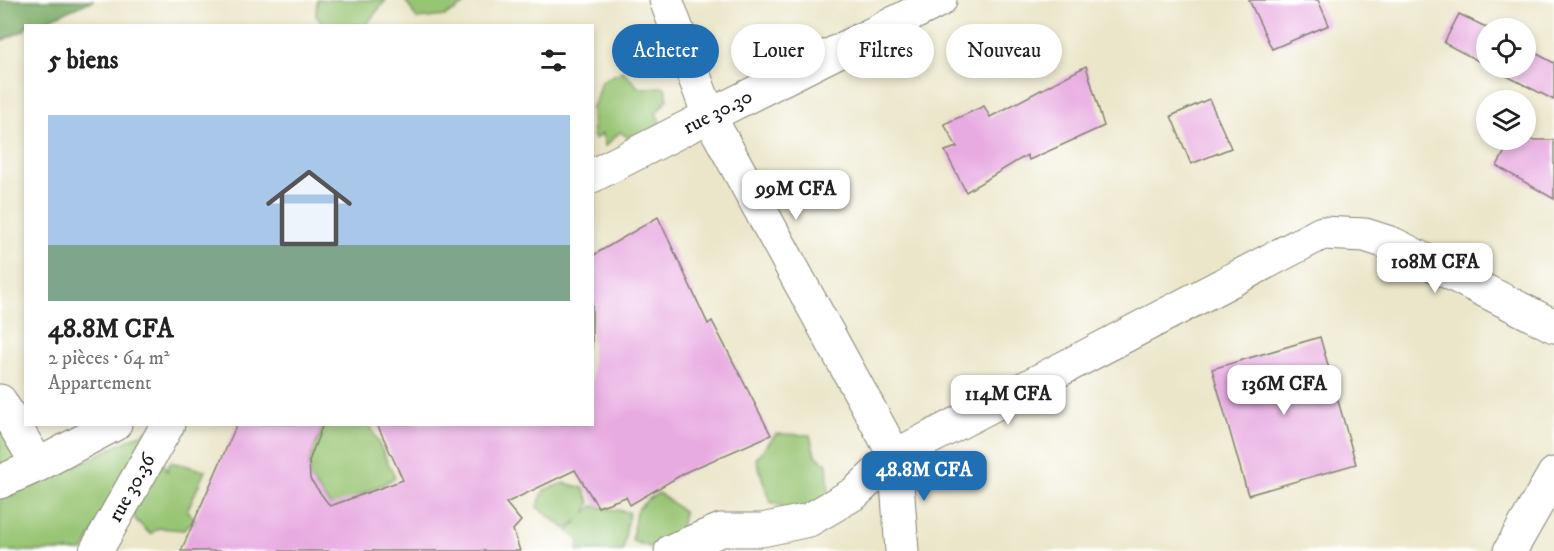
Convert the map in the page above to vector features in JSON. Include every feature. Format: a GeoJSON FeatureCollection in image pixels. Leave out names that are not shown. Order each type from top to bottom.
{"type":"FeatureCollection","features":[{"type":"Feature","properties":{"kind":"street"},"geometry":{"type":"LineString","coordinates":[[666,0],[710,116],[895,456],[902,551]]}},
{"type":"Feature","properties":{"kind":"street","name":"rue 30.30"},"geometry":{"type":"LineString","coordinates":[[594,176],[940,0]]}},
{"type":"Feature","properties":{"kind":"street"},"geometry":{"type":"LineString","coordinates":[[671,551],[721,530],[762,530],[809,520],[855,493],[895,456],[1322,233],[1365,235],[1393,244],[1554,326]]}},
{"type":"Feature","properties":{"kind":"street"},"geometry":{"type":"LineString","coordinates":[[0,401],[38,465]]}},
{"type":"Feature","properties":{"kind":"street"},"geometry":{"type":"LineString","coordinates":[[0,482],[38,465],[111,426]]}},
{"type":"Feature","properties":{"kind":"street","name":"rue 30.36"},"geometry":{"type":"LineString","coordinates":[[96,551],[167,426]]}},
{"type":"Feature","properties":{"kind":"street"},"geometry":{"type":"LineString","coordinates":[[1510,551],[1554,474]]}},
{"type":"Feature","properties":{"kind":"green space"},"geometry":{"type":"Polygon","coordinates":[[[0,0],[94,0],[37,24],[24,24],[24,30],[0,41],[0,0]]]}},
{"type":"Feature","properties":{"kind":"green space"},"geometry":{"type":"Polygon","coordinates":[[[317,0],[386,0],[367,24],[324,24],[316,16],[317,0]]]}},
{"type":"Feature","properties":{"kind":"green space"},"geometry":{"type":"Polygon","coordinates":[[[405,0],[464,0],[464,5],[445,16],[417,19],[405,0]]]}},
{"type":"Feature","properties":{"kind":"green space"},"geometry":{"type":"Polygon","coordinates":[[[612,76],[612,78],[630,78],[639,88],[665,87],[668,99],[656,113],[663,129],[632,140],[620,132],[605,146],[602,134],[595,139],[594,137],[595,103],[601,81],[612,76]]]}},
{"type":"Feature","properties":{"kind":"green space"},"geometry":{"type":"Polygon","coordinates":[[[323,426],[370,426],[395,478],[333,509],[310,479],[309,461],[323,426]]]}},
{"type":"Feature","properties":{"kind":"green space"},"geometry":{"type":"Polygon","coordinates":[[[0,427],[30,488],[151,429],[83,551],[0,551],[0,427]]]}},
{"type":"Feature","properties":{"kind":"green space"},"geometry":{"type":"Polygon","coordinates":[[[776,434],[810,435],[815,455],[827,464],[829,496],[797,512],[770,502],[756,459],[776,434]]]}},
{"type":"Feature","properties":{"kind":"green space"},"geometry":{"type":"Polygon","coordinates":[[[162,460],[167,471],[170,462],[205,471],[187,511],[195,519],[184,530],[159,528],[150,534],[135,519],[128,494],[162,460]]]}},
{"type":"Feature","properties":{"kind":"green space"},"geometry":{"type":"Polygon","coordinates":[[[564,483],[583,488],[590,502],[585,513],[593,506],[629,512],[623,551],[578,551],[579,541],[568,531],[577,521],[566,529],[537,507],[544,490],[564,483]]]}},
{"type":"Feature","properties":{"kind":"green space"},"geometry":{"type":"Polygon","coordinates":[[[659,493],[684,512],[682,524],[666,551],[632,541],[636,511],[648,499],[659,493]]]}},
{"type":"Feature","properties":{"kind":"building"},"geometry":{"type":"Polygon","coordinates":[[[1249,0],[1318,0],[1329,25],[1272,49],[1249,0]]]}},
{"type":"Feature","properties":{"kind":"building"},"geometry":{"type":"Polygon","coordinates":[[[1459,14],[1476,22],[1476,60],[1444,43],[1459,14]]]}},
{"type":"Feature","properties":{"kind":"building"},"geometry":{"type":"Polygon","coordinates":[[[1536,53],[1554,63],[1554,100],[1511,78],[1536,78],[1536,53]]]}},
{"type":"Feature","properties":{"kind":"building"},"geometry":{"type":"Polygon","coordinates":[[[1086,66],[1104,126],[1029,160],[1027,155],[966,192],[945,151],[957,147],[944,124],[984,106],[990,117],[1086,66]]]}},
{"type":"Feature","properties":{"kind":"building"},"geometry":{"type":"Polygon","coordinates":[[[1209,99],[1231,148],[1191,164],[1171,116],[1209,99]]]}},
{"type":"Feature","properties":{"kind":"building"},"geometry":{"type":"Polygon","coordinates":[[[1536,140],[1554,140],[1554,199],[1497,166],[1506,150],[1536,150],[1536,140]]]}},
{"type":"Feature","properties":{"kind":"building"},"geometry":{"type":"Polygon","coordinates":[[[658,217],[708,324],[712,321],[771,435],[688,471],[630,505],[626,497],[598,507],[575,470],[506,503],[521,521],[513,530],[520,551],[181,551],[236,426],[322,426],[309,461],[310,479],[330,506],[403,480],[378,426],[594,426],[594,255],[658,217]]]}},
{"type":"Feature","properties":{"kind":"building"},"geometry":{"type":"Polygon","coordinates":[[[1320,337],[1356,464],[1248,495],[1212,369],[1320,337]]]}}]}
